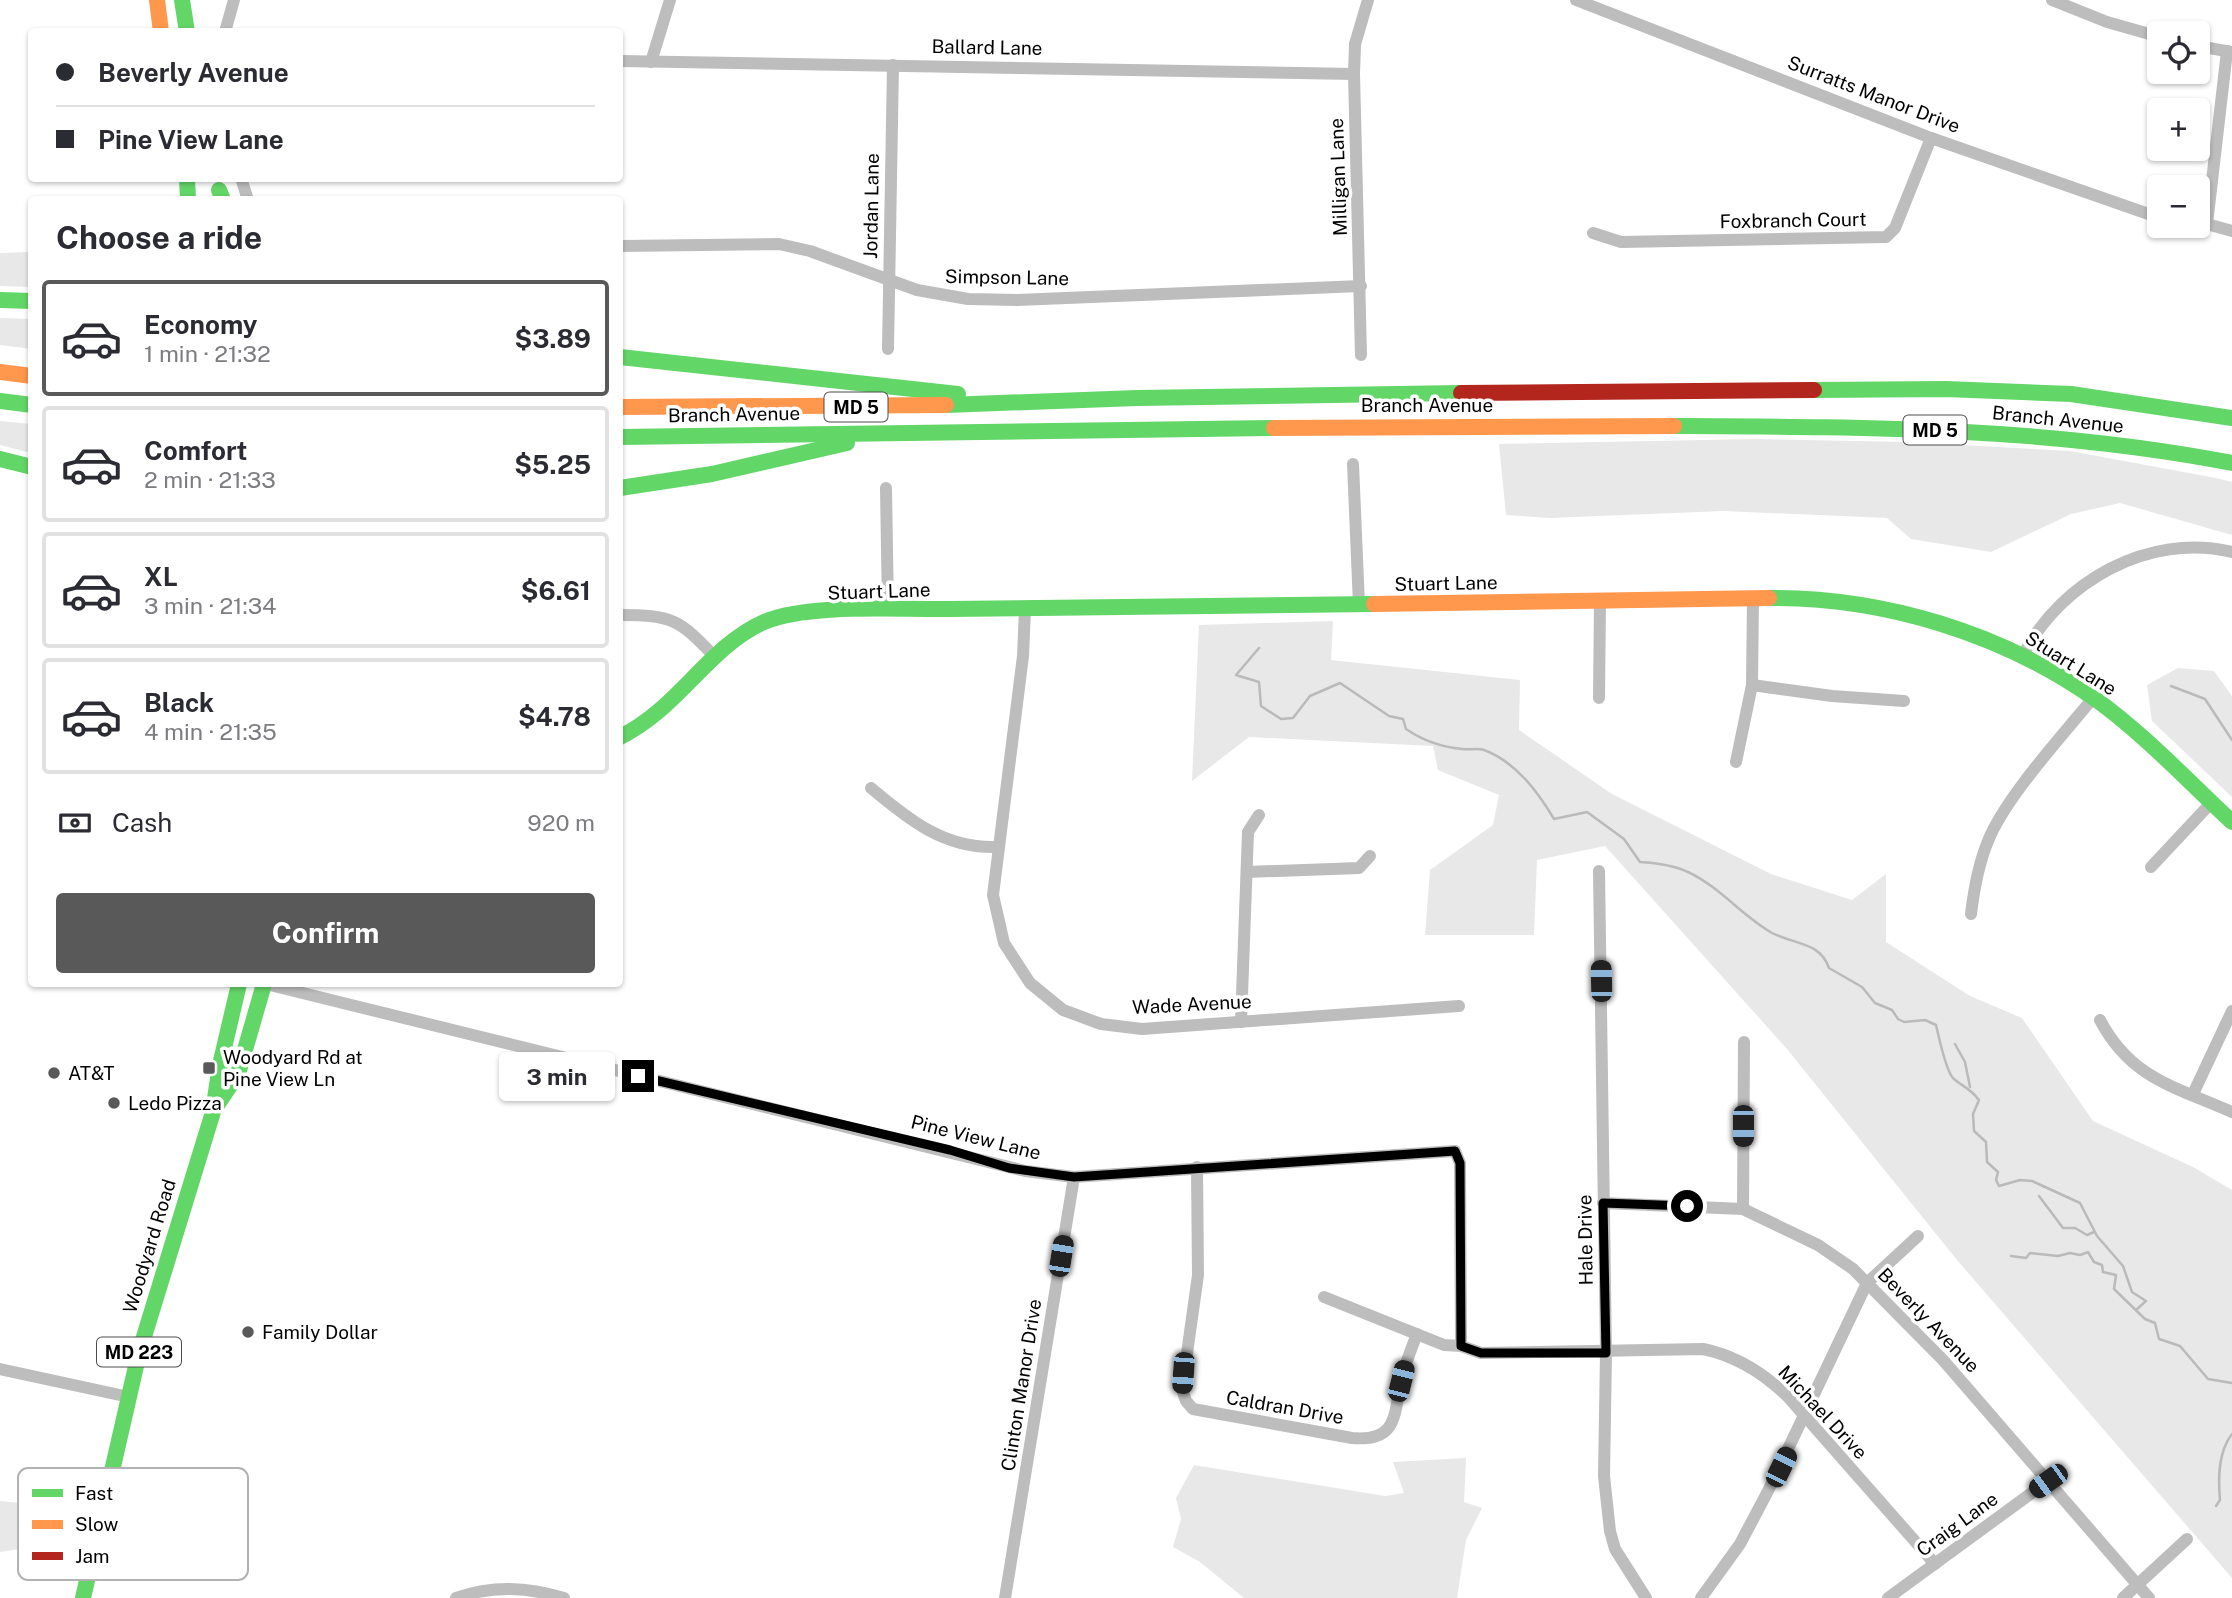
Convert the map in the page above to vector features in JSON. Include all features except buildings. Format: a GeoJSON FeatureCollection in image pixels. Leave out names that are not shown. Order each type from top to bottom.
{"type":"FeatureCollection","features":[{"type":"Feature","properties":{"kind":"main road"},"geometry":{"type":"LineString","coordinates":[[157,0],[160,28]]}},
{"type":"Feature","properties":{"kind":"main road"},"geometry":{"type":"LineString","coordinates":[[182,0],[186,28]]}},
{"type":"Feature","properties":{"kind":"main road"},"geometry":{"type":"LineString","coordinates":[[0,300],[28,301]]}},
{"type":"Feature","properties":{"kind":"main road"},"geometry":{"type":"LineString","coordinates":[[623,357],[945,393],[1093,400]]}},
{"type":"Feature","properties":{"kind":"main road"},"geometry":{"type":"LineString","coordinates":[[0,372],[28,376]]}},
{"type":"Feature","properties":{"kind":"main road","name":"Branch Avenue"},"geometry":{"type":"LineString","coordinates":[[623,407],[907,407],[1093,400],[1534,391],[1946,389],[2071,394],[2232,418]]}},
{"type":"Feature","properties":{"kind":"main road"},"geometry":{"type":"LineString","coordinates":[[0,401],[28,404]]}},
{"type":"Feature","properties":{"kind":"main road","name":"Branch Avenue"},"geometry":{"type":"LineString","coordinates":[[623,438],[1342,426],[1925,429],[2118,445],[2232,463]]}},
{"type":"Feature","properties":{"kind":"main road"},"geometry":{"type":"LineString","coordinates":[[623,488],[712,474],[847,443],[947,433]]}},
{"type":"Feature","properties":{"kind":"main road"},"geometry":{"type":"LineString","coordinates":[[0,459],[28,466]]}},
{"type":"Feature","properties":{"kind":"main road","name":"Stuart Lane"},"geometry":{"type":"LineString","coordinates":[[623,736],[654,720],[715,657],[751,629],[778,617],[888,610],[1753,599],[1848,601],[1912,614],[2023,654],[2092,698],[2134,731],[2232,822]]}},
{"type":"Feature","properties":{"kind":"main road","name":"Woodyard Road"},"geometry":{"type":"LineString","coordinates":[[114,1468],[145,1331],[213,1112],[220,1065],[239,987]]}},
{"type":"Feature","properties":{"kind":"main road","name":"Woodyard Road"},"geometry":{"type":"LineString","coordinates":[[213,1112],[238,1074],[264,987]]}},
{"type":"Feature","properties":{"kind":"main road","name":"Woodyard Road"},"geometry":{"type":"LineString","coordinates":[[83,1598],[88,1580]]}},
{"type":"Feature","properties":{"kind":"street"},"geometry":{"type":"LineString","coordinates":[[226,28],[234,0]]}},
{"type":"Feature","properties":{"kind":"street"},"geometry":{"type":"LineString","coordinates":[[651,62],[670,0]]}},
{"type":"Feature","properties":{"kind":"street","name":"Milligan Lane"},"geometry":{"type":"LineString","coordinates":[[1361,355],[1354,74],[1355,44],[1368,0]]}},
{"type":"Feature","properties":{"kind":"street","name":"Surratts Manor Drive"},"geometry":{"type":"LineString","coordinates":[[1576,0],[1931,138],[2147,213]]}},
{"type":"Feature","properties":{"kind":"street"},"geometry":{"type":"LineString","coordinates":[[2052,0],[2107,22],[2147,33]]}},
{"type":"Feature","properties":{"kind":"street"},"geometry":{"type":"LineString","coordinates":[[2209,175],[2229,52],[2210,48]]}},
{"type":"Feature","properties":{"kind":"street","name":"Ballard Lane"},"geometry":{"type":"LineString","coordinates":[[623,61],[1354,74]]}},
{"type":"Feature","properties":{"kind":"street","name":"Jordan Lane"},"geometry":{"type":"LineString","coordinates":[[888,349],[893,65]]}},
{"type":"Feature","properties":{"kind":"street","name":"Foxbranch Court"},"geometry":{"type":"LineString","coordinates":[[1593,233],[1620,242],[1886,237],[1895,228],[1931,138]]}},
{"type":"Feature","properties":{"kind":"street"},"geometry":{"type":"LineString","coordinates":[[2210,227],[2232,231]]}},
{"type":"Feature","properties":{"kind":"street","name":"Simpson Lane"},"geometry":{"type":"LineString","coordinates":[[623,246],[754,242],[779,244],[810,251],[935,295],[1017,300],[1361,286]]}},
{"type":"Feature","properties":{"kind":"street"},"geometry":{"type":"LineString","coordinates":[[1353,464],[1359,606]]}},
{"type":"Feature","properties":{"kind":"street"},"geometry":{"type":"LineString","coordinates":[[886,488],[888,610]]}},
{"type":"Feature","properties":{"kind":"street"},"geometry":{"type":"LineString","coordinates":[[2023,654],[2037,627],[2053,609],[2098,574],[2147,555],[2174,549],[2232,552]]}},
{"type":"Feature","properties":{"kind":"street"},"geometry":{"type":"LineString","coordinates":[[1736,762],[1752,685],[1753,599]]}},
{"type":"Feature","properties":{"kind":"street"},"geometry":{"type":"LineString","coordinates":[[1599,698],[1600,601]]}},
{"type":"Feature","properties":{"kind":"street","name":"Wade Avenue"},"geometry":{"type":"LineString","coordinates":[[1025,609],[1023,656],[993,895],[1004,943],[1030,982],[1063,1010],[1101,1024],[1142,1029],[1459,1006]]}},
{"type":"Feature","properties":{"kind":"street"},"geometry":{"type":"LineString","coordinates":[[623,615],[652,615],[685,626],[715,657]]}},
{"type":"Feature","properties":{"kind":"street"},"geometry":{"type":"LineString","coordinates":[[1752,685],[1832,696],[1903,701]]}},
{"type":"Feature","properties":{"kind":"street"},"geometry":{"type":"LineString","coordinates":[[1971,914],[1975,879],[1989,838],[2020,790],[2092,698]]}},
{"type":"Feature","properties":{"kind":"street"},"geometry":{"type":"LineString","coordinates":[[871,788],[915,824],[944,839],[979,848],[998,847]]}},
{"type":"Feature","properties":{"kind":"street"},"geometry":{"type":"LineString","coordinates":[[2151,867],[2211,803]]}},
{"type":"Feature","properties":{"kind":"street"},"geometry":{"type":"LineString","coordinates":[[1241,1022],[1248,832],[1259,815]]}},
{"type":"Feature","properties":{"kind":"street"},"geometry":{"type":"LineString","coordinates":[[1247,872],[1359,868],[1370,856]]}},
{"type":"Feature","properties":{"kind":"street","name":"Hale Drive"},"geometry":{"type":"LineString","coordinates":[[1599,871],[1606,1353],[1604,1476],[1610,1531],[1623,1564],[1646,1598]]}},
{"type":"Feature","properties":{"kind":"street","name":"Pine View Lane"},"geometry":{"type":"LineString","coordinates":[[277,987],[950,1150],[1009,1168],[1074,1177],[1437,1151],[1458,1153],[1461,1346]]}},
{"type":"Feature","properties":{"kind":"street"},"geometry":{"type":"LineString","coordinates":[[2193,1094],[2232,1011]]}},
{"type":"Feature","properties":{"kind":"street"},"geometry":{"type":"LineString","coordinates":[[2099,1020],[2112,1041],[2132,1063],[2172,1088],[2193,1094],[2232,1112]]}},
{"type":"Feature","properties":{"kind":"street"},"geometry":{"type":"LineString","coordinates":[[1742,1209],[1744,1042]]}},
{"type":"Feature","properties":{"kind":"street","name":"Caldran Drive"},"geometry":{"type":"LineString","coordinates":[[1197,1167],[1198,1275],[1182,1388],[1186,1401],[1194,1409],[1352,1438],[1376,1437],[1393,1422],[1405,1364],[1417,1334]]}},
{"type":"Feature","properties":{"kind":"street","name":"Clinton Manor Drive"},"geometry":{"type":"LineString","coordinates":[[1006,1598],[1074,1177]]}},
{"type":"Feature","properties":{"kind":"street","name":"Beverly Avenue"},"geometry":{"type":"LineString","coordinates":[[1603,1203],[1742,1209],[1818,1245],[1867,1283],[1943,1360],[2149,1598]]}},
{"type":"Feature","properties":{"kind":"street"},"geometry":{"type":"LineString","coordinates":[[1701,1598],[1749,1528],[1805,1418],[1867,1283],[1918,1236]]}},
{"type":"Feature","properties":{"kind":"street","name":"Michael Drive"},"geometry":{"type":"LineString","coordinates":[[1324,1297],[1444,1345],[1461,1346],[1481,1353],[1606,1353],[1703,1349],[1726,1355],[1766,1377],[1935,1564]]}},
{"type":"Feature","properties":{"kind":"street"},"geometry":{"type":"LineString","coordinates":[[0,1369],[129,1397]]}},
{"type":"Feature","properties":{"kind":"street","name":"Craig Lane"},"geometry":{"type":"LineString","coordinates":[[1888,1598],[2048,1481]]}},
{"type":"Feature","properties":{"kind":"street"},"geometry":{"type":"LineString","coordinates":[[2123,1598],[2139,1587],[2187,1539]]}},
{"type":"Feature","properties":{"kind":"street"},"geometry":{"type":"LineString","coordinates":[[456,1598],[475,1592],[513,1588],[564,1598]]}},
{"type":"Feature","properties":{"kind":"shaded area"},"geometry":{"type":"Polygon","coordinates":[[[28,252],[28,287],[0,286],[0,253],[28,252]]]}},
{"type":"Feature","properties":{"kind":"shaded area"},"geometry":{"type":"Polygon","coordinates":[[[0,318],[28,319],[28,349],[0,345],[0,318]]]}},
{"type":"Feature","properties":{"kind":"shaded area"},"geometry":{"type":"Polygon","coordinates":[[[0,421],[28,424],[28,452],[0,445],[0,421]]]}},
{"type":"Feature","properties":{"kind":"shaded area"},"geometry":{"type":"Polygon","coordinates":[[[1755,439],[1908,442],[2070,451],[2216,478],[2232,482],[2232,535],[2120,503],[2071,514],[1991,552],[1911,539],[1887,518],[1723,511],[1550,518],[1506,515],[1499,444],[1755,439]]]}},
{"type":"Feature","properties":{"kind":"shaded area"},"geometry":{"type":"Polygon","coordinates":[[[1333,621],[1331,660],[1520,680],[1519,730],[1612,794],[1771,874],[1852,900],[1886,874],[1886,942],[1970,996],[2022,1018],[2093,1121],[2193,1167],[2232,1190],[2232,1578],[1957,1260],[1787,1049],[1605,846],[1537,860],[1534,935],[1425,935],[1430,870],[1493,825],[1499,795],[1438,770],[1433,746],[1249,737],[1192,781],[1199,625],[1333,621]]]}},
{"type":"Feature","properties":{"kind":"shaded area"},"geometry":{"type":"Polygon","coordinates":[[[2178,668],[2214,671],[2232,696],[2232,797],[2152,721],[2147,685],[2178,668]]]}},
{"type":"Feature","properties":{"kind":"shaded area"},"geometry":{"type":"Polygon","coordinates":[[[1466,1458],[1464,1502],[1482,1508],[1466,1540],[1457,1598],[1244,1598],[1200,1562],[1173,1547],[1181,1519],[1176,1498],[1194,1465],[1385,1496],[1404,1493],[1393,1462],[1466,1458]]]}},
{"type":"Feature","properties":{"kind":"shaded area"},"geometry":{"type":"Polygon","coordinates":[[[0,1501],[18,1503],[18,1549],[0,1552],[0,1501]]]}},
{"type":"Feature","properties":{"kind":"waterway"},"geometry":{"type":"LineString","coordinates":[[1259,648],[1236,675],[1259,682],[1261,706],[1281,719],[1293,718],[1310,696],[1340,683],[1389,716],[1403,719],[1406,729],[1419,736],[1447,747],[1482,749],[1496,755],[1525,779],[1554,819],[1587,812],[1624,839],[1640,862],[1671,866],[1700,878],[1772,933],[1820,953],[1829,968],[1862,987],[1875,1003],[1892,1010],[1898,1019],[1904,1022],[1925,1020],[1936,1025],[1948,1070],[1979,1100],[1973,1114],[1974,1131],[1986,1142],[1987,1162],[1998,1172],[1996,1180],[1999,1186],[2020,1180],[2032,1181],[2080,1203],[2097,1236],[2123,1266],[2132,1292],[2146,1301],[2136,1310]]}},
{"type":"Feature","properties":{"kind":"waterway"},"geometry":{"type":"LineString","coordinates":[[2171,686],[2205,699],[2232,740]]}},
{"type":"Feature","properties":{"kind":"waterway"},"geometry":{"type":"LineString","coordinates":[[1955,1044],[1965,1062],[1970,1087]]}},
{"type":"Feature","properties":{"kind":"waterway"},"geometry":{"type":"LineString","coordinates":[[2039,1196],[2063,1228],[2075,1228],[2087,1235],[2094,1232]]}},
{"type":"Feature","properties":{"kind":"waterway"},"geometry":{"type":"LineString","coordinates":[[2011,1256],[2026,1258],[2030,1253],[2058,1256],[2088,1252],[2094,1262],[2102,1265],[2103,1272],[2116,1275],[2114,1289],[2145,1319],[2155,1323],[2159,1339],[2180,1346],[2208,1379],[2232,1383]]}},
{"type":"Feature","properties":{"kind":"waterway"},"geometry":{"type":"LineString","coordinates":[[2216,1506],[2220,1500],[2219,1474],[2222,1457],[2232,1434]]}},
{"type":"Feature","properties":{"kind":"traffic: fast"},"geometry":{"type":"LineString","coordinates":[[182,0],[186,28]]}},
{"type":"Feature","properties":{"kind":"traffic: fast"},"geometry":{"type":"LineString","coordinates":[[187,182],[188,196]]}},
{"type":"Feature","properties":{"kind":"traffic: fast"},"geometry":{"type":"LineString","coordinates":[[219,190],[221,196]]}},
{"type":"Feature","properties":{"kind":"traffic: fast"},"geometry":{"type":"LineString","coordinates":[[0,300],[28,301]]}},
{"type":"Feature","properties":{"kind":"traffic: fast"},"geometry":{"type":"LineString","coordinates":[[623,357],[958,394]]}},
{"type":"Feature","properties":{"kind":"traffic: fast"},"geometry":{"type":"LineString","coordinates":[[1814,390],[1946,389],[2071,394],[2232,418]]}},
{"type":"Feature","properties":{"kind":"traffic: fast"},"geometry":{"type":"LineString","coordinates":[[946,405],[1137,398],[1461,393]]}},
{"type":"Feature","properties":{"kind":"traffic: fast"},"geometry":{"type":"LineString","coordinates":[[0,401],[28,404]]}},
{"type":"Feature","properties":{"kind":"traffic: fast"},"geometry":{"type":"LineString","coordinates":[[1674,426],[1954,431],[2093,442],[2232,463]]}},
{"type":"Feature","properties":{"kind":"traffic: fast"},"geometry":{"type":"LineString","coordinates":[[623,437],[1274,428]]}},
{"type":"Feature","properties":{"kind":"traffic: fast"},"geometry":{"type":"LineString","coordinates":[[623,488],[712,474],[847,443]]}},
{"type":"Feature","properties":{"kind":"traffic: fast"},"geometry":{"type":"LineString","coordinates":[[0,459],[28,466]]}},
{"type":"Feature","properties":{"kind":"traffic: fast"},"geometry":{"type":"LineString","coordinates":[[1769,598],[1812,599],[1897,612],[1939,623],[2020,655],[2058,675],[2112,712],[2148,742],[2232,822]]}},
{"type":"Feature","properties":{"kind":"traffic: fast"},"geometry":{"type":"LineString","coordinates":[[623,735],[660,710],[726,646],[744,633],[764,622],[805,612],[855,609],[1374,604]]}},
{"type":"Feature","properties":{"kind":"traffic: fast"},"geometry":{"type":"LineString","coordinates":[[113,1468],[139,1353],[213,1112],[220,1065],[238,987]]}},
{"type":"Feature","properties":{"kind":"traffic: fast"},"geometry":{"type":"LineString","coordinates":[[217,1105],[238,1074],[263,987]]}},
{"type":"Feature","properties":{"kind":"traffic: fast"},"geometry":{"type":"LineString","coordinates":[[83,1598],[87,1580]]}},
{"type":"Feature","properties":{"kind":"traffic: slow"},"geometry":{"type":"LineString","coordinates":[[157,0],[160,28]]}},
{"type":"Feature","properties":{"kind":"traffic: slow"},"geometry":{"type":"LineString","coordinates":[[0,372],[28,376]]}},
{"type":"Feature","properties":{"kind":"traffic: slow"},"geometry":{"type":"LineString","coordinates":[[623,407],[946,405]]}},
{"type":"Feature","properties":{"kind":"traffic: slow"},"geometry":{"type":"LineString","coordinates":[[1274,428],[1674,426]]}},
{"type":"Feature","properties":{"kind":"traffic: slow"},"geometry":{"type":"LineString","coordinates":[[1374,604],[1769,598]]}},
{"type":"Feature","properties":{"kind":"traffic: jam"},"geometry":{"type":"LineString","coordinates":[[1461,393],[1814,390]]}},
{"type":"Feature","properties":{"kind":"place","name":"Woodyard Rd at Pine View Ln"},"geometry":{"type":"Point","coordinates":[209,1068]}},
{"type":"Feature","properties":{"kind":"place","name":"AT&T"},"geometry":{"type":"Point","coordinates":[54,1073]}},
{"type":"Feature","properties":{"kind":"place","name":"Ledo Pizza"},"geometry":{"type":"Point","coordinates":[114,1103]}},
{"type":"Feature","properties":{"kind":"place","name":"Family Dollar"},"geometry":{"type":"Point","coordinates":[248,1332]}},
{"type":"Feature","properties":{"kind":"route"},"geometry":{"type":"LineString","coordinates":[[638,1076],[950,1150],[1009,1168],[1074,1177],[1455,1151],[1460,1158],[1461,1346],[1481,1353],[1606,1353],[1603,1203],[1687,1206]]}}]}
